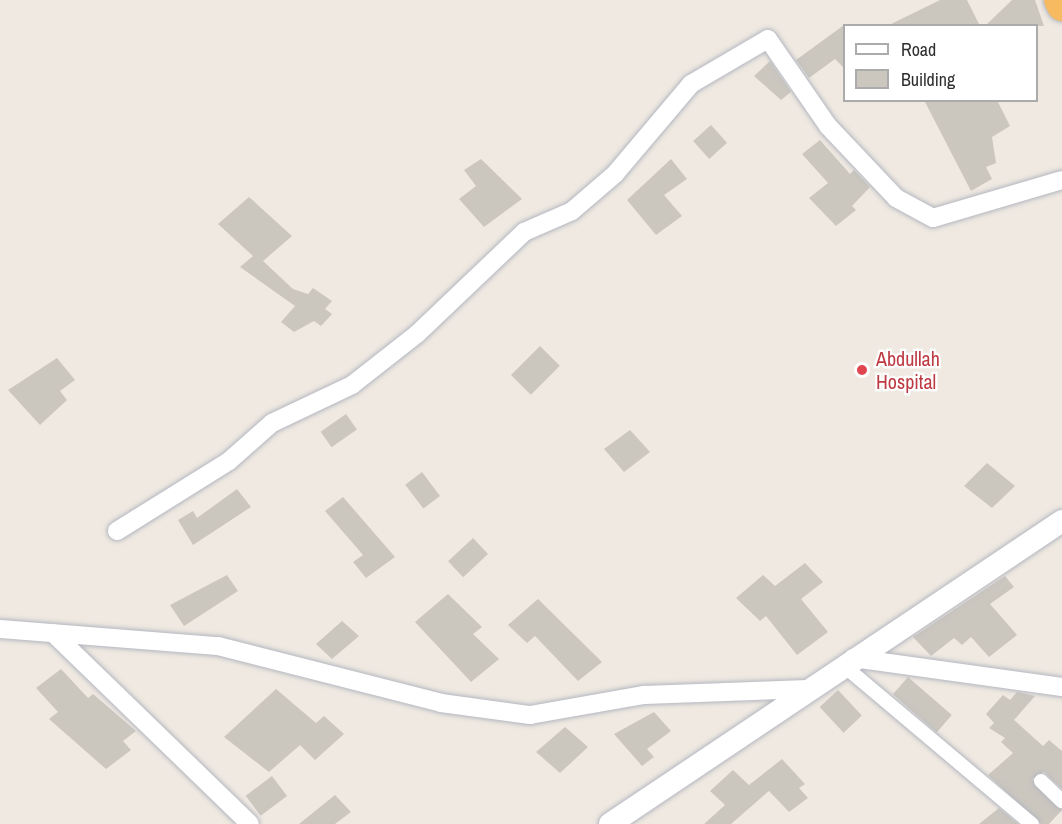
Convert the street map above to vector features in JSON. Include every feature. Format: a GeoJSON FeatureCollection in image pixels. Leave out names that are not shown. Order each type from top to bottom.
{"type":"FeatureCollection","features":[{"type":"Feature","properties":{"kind":"highway"},"geometry":{"type":"LineString","coordinates":[[1059,0],[1062,6]]}},
{"type":"Feature","properties":{"kind":"street"},"geometry":{"type":"LineString","coordinates":[[117,531],[229,461],[272,423],[352,385],[417,334],[524,232],[572,211],[615,174],[691,84],[768,39],[828,126],[896,198],[933,219],[1062,180]]}},
{"type":"Feature","properties":{"kind":"street"},"geometry":{"type":"LineString","coordinates":[[610,824],[848,662],[1062,521]]}},
{"type":"Feature","properties":{"kind":"street"},"geometry":{"type":"LineString","coordinates":[[0,629],[218,646],[441,703],[530,715],[644,695],[808,689]]}},
{"type":"Feature","properties":{"kind":"street"},"geometry":{"type":"LineString","coordinates":[[53,633],[250,824]]}},
{"type":"Feature","properties":{"kind":"street"},"geometry":{"type":"LineString","coordinates":[[848,662],[1062,687]]}},
{"type":"Feature","properties":{"kind":"street"},"geometry":{"type":"LineString","coordinates":[[848,662],[1032,824]]}},
{"type":"Feature","properties":{"kind":"street"},"geometry":{"type":"LineString","coordinates":[[1041,781],[1062,801]]}},
{"type":"Feature","properties":{"kind":"building"},"geometry":{"type":"Polygon","coordinates":[[[940,0],[967,0],[979,24],[891,24],[940,0]]]}},
{"type":"Feature","properties":{"kind":"building"},"geometry":{"type":"Polygon","coordinates":[[[1012,0],[1035,0],[1044,26],[1038,26],[1038,24],[987,24],[1012,0]]]}},
{"type":"Feature","properties":{"kind":"building"},"geometry":{"type":"Polygon","coordinates":[[[843,26],[843,67],[835,59],[809,78],[796,60],[843,26]]]}},
{"type":"Feature","properties":{"kind":"building"},"geometry":{"type":"Polygon","coordinates":[[[770,61],[791,92],[781,100],[754,76],[770,61]]]}},
{"type":"Feature","properties":{"kind":"building"},"geometry":{"type":"Polygon","coordinates":[[[925,102],[998,102],[1010,126],[992,137],[996,163],[986,167],[992,179],[971,191],[925,102]]]}},
{"type":"Feature","properties":{"kind":"building"},"geometry":{"type":"Polygon","coordinates":[[[711,125],[727,143],[709,159],[693,141],[711,125]]]}},
{"type":"Feature","properties":{"kind":"building"},"geometry":{"type":"Polygon","coordinates":[[[820,140],[850,174],[854,170],[870,187],[852,206],[856,210],[836,226],[809,198],[828,183],[802,154],[820,140]]]}},
{"type":"Feature","properties":{"kind":"building"},"geometry":{"type":"Polygon","coordinates":[[[481,159],[522,199],[484,227],[459,199],[476,186],[464,170],[481,159]]]}},
{"type":"Feature","properties":{"kind":"building"},"geometry":{"type":"Polygon","coordinates":[[[671,159],[687,179],[664,195],[682,216],[656,235],[627,200],[671,159]]]}},
{"type":"Feature","properties":{"kind":"building"},"geometry":{"type":"Polygon","coordinates":[[[249,197],[292,236],[263,261],[293,289],[308,294],[313,288],[332,301],[325,309],[332,314],[321,326],[314,321],[294,332],[281,322],[295,306],[240,267],[253,256],[218,224],[249,197]]]}},
{"type":"Feature","properties":{"kind":"building"},"geometry":{"type":"Polygon","coordinates":[[[540,346],[560,366],[531,395],[511,375],[540,346]]]}},
{"type":"Feature","properties":{"kind":"building"},"geometry":{"type":"Polygon","coordinates":[[[57,358],[75,380],[60,391],[67,400],[40,425],[8,390],[57,358]]]}},
{"type":"Feature","properties":{"kind":"building"},"geometry":{"type":"Polygon","coordinates":[[[346,414],[357,430],[332,447],[321,432],[346,414]]]}},
{"type":"Feature","properties":{"kind":"building"},"geometry":{"type":"Polygon","coordinates":[[[630,430],[650,452],[624,472],[604,449],[630,430]]]}},
{"type":"Feature","properties":{"kind":"building"},"geometry":{"type":"Polygon","coordinates":[[[987,463],[1015,486],[992,508],[964,486],[987,463]]]}},
{"type":"Feature","properties":{"kind":"building"},"geometry":{"type":"Polygon","coordinates":[[[422,472],[440,496],[423,509],[405,485],[422,472]]]}},
{"type":"Feature","properties":{"kind":"building"},"geometry":{"type":"Polygon","coordinates":[[[237,489],[251,507],[193,545],[178,520],[193,511],[197,518],[237,489]]]}},
{"type":"Feature","properties":{"kind":"building"},"geometry":{"type":"Polygon","coordinates":[[[343,497],[395,557],[366,578],[353,562],[363,555],[325,511],[343,497]]]}},
{"type":"Feature","properties":{"kind":"building"},"geometry":{"type":"Polygon","coordinates":[[[473,538],[488,554],[463,577],[448,561],[473,538]]]}},
{"type":"Feature","properties":{"kind":"building"},"geometry":{"type":"Polygon","coordinates":[[[805,563],[823,582],[801,599],[828,632],[797,655],[766,616],[760,621],[736,598],[763,575],[775,586],[805,563]]]}},
{"type":"Feature","properties":{"kind":"building"},"geometry":{"type":"Polygon","coordinates":[[[227,575],[238,591],[184,626],[170,605],[227,575]]]}},
{"type":"Feature","properties":{"kind":"building"},"geometry":{"type":"Polygon","coordinates":[[[1005,576],[1014,587],[990,604],[1017,635],[989,657],[971,637],[962,645],[954,638],[931,656],[913,637],[1005,576]]]}},
{"type":"Feature","properties":{"kind":"building"},"geometry":{"type":"Polygon","coordinates":[[[448,594],[482,627],[473,634],[499,659],[471,682],[415,622],[448,594]]]}},
{"type":"Feature","properties":{"kind":"building"},"geometry":{"type":"Polygon","coordinates":[[[538,599],[602,662],[578,681],[535,636],[527,643],[508,625],[538,599]]]}},
{"type":"Feature","properties":{"kind":"building"},"geometry":{"type":"Polygon","coordinates":[[[342,621],[359,636],[332,659],[316,644],[342,621]]]}},
{"type":"Feature","properties":{"kind":"building"},"geometry":{"type":"Polygon","coordinates":[[[61,669],[88,698],[93,694],[136,731],[123,741],[131,750],[106,769],[49,719],[58,712],[36,688],[61,669]]]}},
{"type":"Feature","properties":{"kind":"building"},"geometry":{"type":"Polygon","coordinates":[[[908,677],[952,715],[937,732],[893,694],[908,677]]]}},
{"type":"Feature","properties":{"kind":"building"},"geometry":{"type":"Polygon","coordinates":[[[276,689],[316,723],[324,716],[344,734],[315,760],[300,745],[269,772],[224,737],[276,689]]]}},
{"type":"Feature","properties":{"kind":"building"},"geometry":{"type":"Polygon","coordinates":[[[838,690],[862,716],[844,733],[820,707],[838,690]]]}},
{"type":"Feature","properties":{"kind":"building"},"geometry":{"type":"Polygon","coordinates":[[[1017,692],[1035,696],[1014,720],[1043,746],[1049,740],[1062,751],[1062,789],[1044,772],[1032,779],[1062,810],[1049,824],[1041,824],[988,775],[1013,753],[1001,742],[1005,738],[989,728],[994,723],[986,714],[1003,695],[1010,700],[1017,692]]]}},
{"type":"Feature","properties":{"kind":"building"},"geometry":{"type":"Polygon","coordinates":[[[654,712],[671,731],[647,749],[654,757],[642,766],[614,734],[654,712]]]}},
{"type":"Feature","properties":{"kind":"building"},"geometry":{"type":"Polygon","coordinates":[[[565,727],[588,747],[560,773],[536,752],[565,727]]]}},
{"type":"Feature","properties":{"kind":"building"},"geometry":{"type":"Polygon","coordinates":[[[782,759],[805,784],[799,788],[808,798],[789,812],[769,791],[731,824],[704,824],[725,805],[710,791],[733,770],[749,785],[782,759]]]}},
{"type":"Feature","properties":{"kind":"building"},"geometry":{"type":"Polygon","coordinates":[[[272,776],[287,796],[261,816],[246,796],[272,776]]]}},
{"type":"Feature","properties":{"kind":"building"},"geometry":{"type":"Polygon","coordinates":[[[335,795],[351,812],[335,824],[299,824],[335,795]]]}},
{"type":"Feature","properties":{"kind":"building"},"geometry":{"type":"Polygon","coordinates":[[[999,808],[1018,824],[979,824],[999,808]]]}},
{"type":"Feature","properties":{"kind":"place","name":"Abdullah Hospital"},"geometry":{"type":"Point","coordinates":[862,370]}}]}
